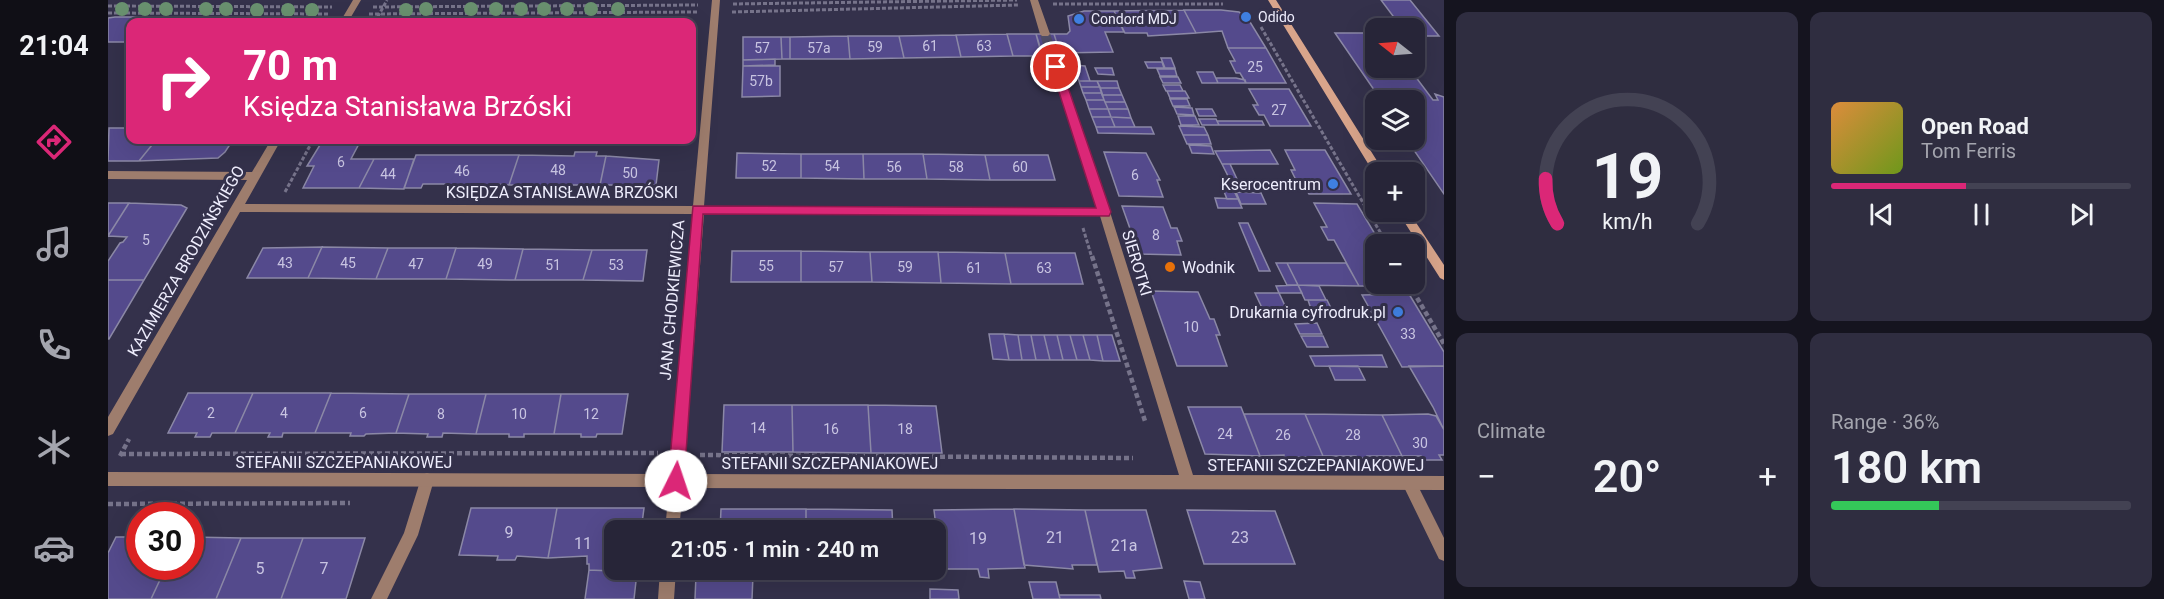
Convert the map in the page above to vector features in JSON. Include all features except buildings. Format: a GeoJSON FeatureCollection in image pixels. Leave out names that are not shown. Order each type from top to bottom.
{"type":"FeatureCollection","features":[{"type":"Feature","properties":{"kind":"street"},"geometry":{"type":"LineString","coordinates":[[1272,0],[1373,162]]}},
{"type":"Feature","properties":{"kind":"street","name":"JANA CHODKIEWICZA"},"geometry":{"type":"LineString","coordinates":[[673,520],[716,2]]}},
{"type":"Feature","properties":{"kind":"street"},"geometry":{"type":"LineString","coordinates":[[1035,2],[1045,34]]}},
{"type":"Feature","properties":{"kind":"street"},"geometry":{"type":"LineString","coordinates":[[346,18],[355,3]]}},
{"type":"Feature","properties":{"kind":"street","name":"SIEROTKI"},"geometry":{"type":"LineString","coordinates":[[1051,53],[1104,212],[1188,483]]}},
{"type":"Feature","properties":{"kind":"street","name":"KAZIMIERZA BRODZIŃSKIEGO"},"geometry":{"type":"LineString","coordinates":[[108,430],[274,144]]}},
{"type":"Feature","properties":{"kind":"street"},"geometry":{"type":"LineString","coordinates":[[108,175],[254,176]]}},
{"type":"Feature","properties":{"kind":"street","name":"KSIĘDZA STANISŁAWA BRZÓSKI"},"geometry":{"type":"LineString","coordinates":[[236,208],[1104,212]]}},
{"type":"Feature","properties":{"kind":"street"},"geometry":{"type":"LineString","coordinates":[[1410,222],[1444,275]]}},
{"type":"Feature","properties":{"kind":"street","name":"STEFANII SZCZEPANIAKOWEJ"},"geometry":{"type":"LineString","coordinates":[[108,479],[1444,483]]}},
{"type":"Feature","properties":{"kind":"street"},"geometry":{"type":"LineString","coordinates":[[379,599],[411,535],[427,480]]}},
{"type":"Feature","properties":{"kind":"street"},"geometry":{"type":"LineString","coordinates":[[1408,483],[1444,554]]}},
{"type":"Feature","properties":{"kind":"street"},"geometry":{"type":"LineString","coordinates":[[666,599],[667,580]]}},
{"type":"Feature","properties":{"kind":"path"},"geometry":{"type":"LineString","coordinates":[[378,18],[387,0]]}},
{"type":"Feature","properties":{"kind":"path"},"geometry":{"type":"LineString","coordinates":[[108,6],[1017,0]]}},
{"type":"Feature","properties":{"kind":"path"},"geometry":{"type":"LineString","coordinates":[[926,6],[1035,2],[1223,4]]}},
{"type":"Feature","properties":{"kind":"path"},"geometry":{"type":"LineString","coordinates":[[380,15],[704,12]]}},
{"type":"Feature","properties":{"kind":"path"},"geometry":{"type":"LineString","coordinates":[[108,13],[334,14],[332,18]]}},
{"type":"Feature","properties":{"kind":"path"},"geometry":{"type":"LineString","coordinates":[[1261,27],[1381,234]]}},
{"type":"Feature","properties":{"kind":"path"},"geometry":{"type":"LineString","coordinates":[[256,208],[264,195],[283,194],[311,144]]}},
{"type":"Feature","properties":{"kind":"path"},"geometry":{"type":"LineString","coordinates":[[1077,212],[1146,425]]}},
{"type":"Feature","properties":{"kind":"path"},"geometry":{"type":"LineString","coordinates":[[1415,294],[1444,344]]}},
{"type":"Feature","properties":{"kind":"path"},"geometry":{"type":"LineString","coordinates":[[116,461],[132,434]]}},
{"type":"Feature","properties":{"kind":"path"},"geometry":{"type":"LineString","coordinates":[[121,454],[658,455],[659,443]]}},
{"type":"Feature","properties":{"kind":"path"},"geometry":{"type":"LineString","coordinates":[[108,504],[363,503]]}},
{"type":"Feature","properties":{"kind":"tunnel"},"geometry":{"type":"LineString","coordinates":[[1045,34],[1051,53]]}},
{"type":"Feature","properties":{"kind":"place","name":"Odido"},"geometry":{"type":"Point","coordinates":[1246,17]}},
{"type":"Feature","properties":{"kind":"place","name":"Condord MDJ"},"geometry":{"type":"Point","coordinates":[1079,19]}},
{"type":"Feature","properties":{"kind":"place","name":"Kserocentrum"},"geometry":{"type":"Point","coordinates":[1333,184]}},
{"type":"Feature","properties":{"kind":"place","name":"Wodnik"},"geometry":{"type":"Point","coordinates":[1170,267]}},
{"type":"Feature","properties":{"kind":"place","name":"Drukarnia cyfrodruk.pl"},"geometry":{"type":"Point","coordinates":[1398,312]}},
{"type":"Feature","properties":{"kind":"route"},"geometry":{"type":"LineString","coordinates":[[676,481],[697,210],[1104,212],[1056,67]]}}]}
